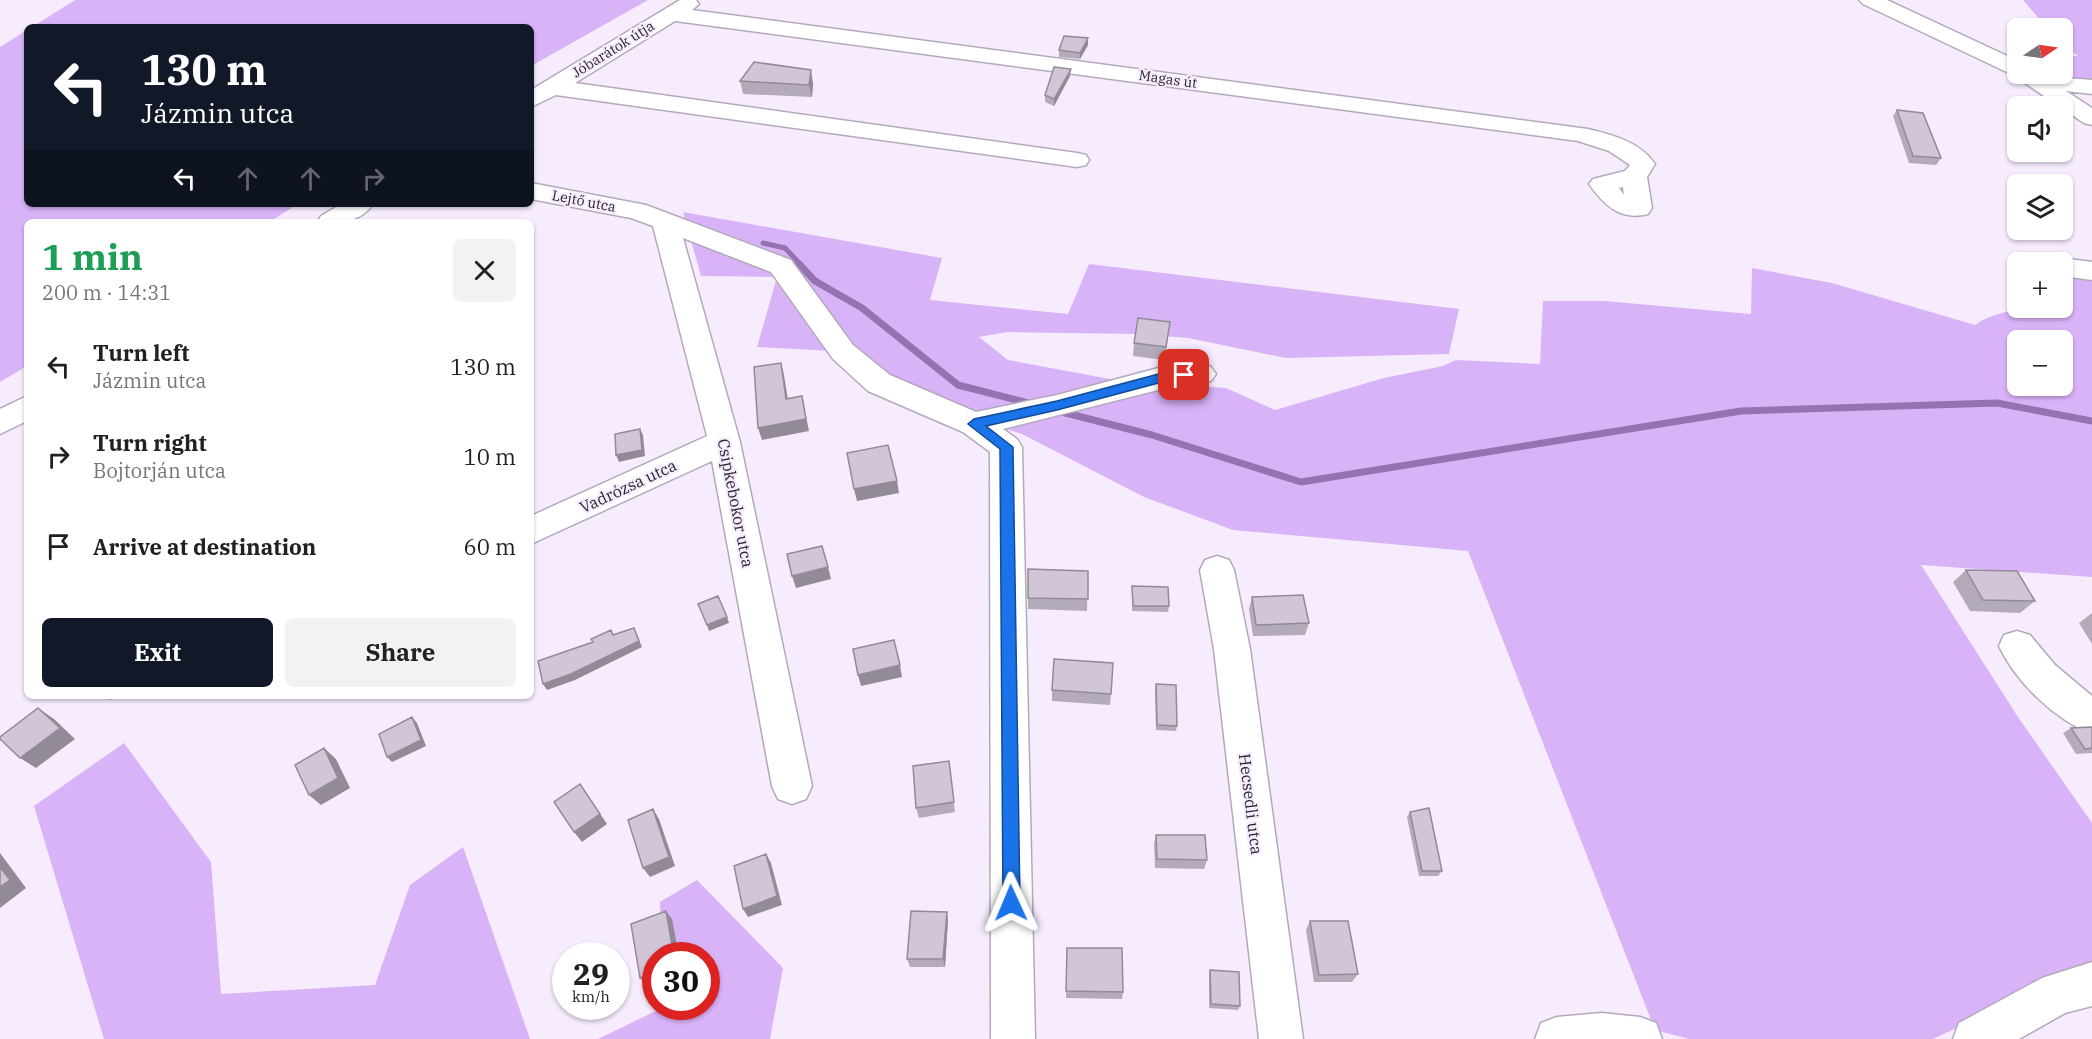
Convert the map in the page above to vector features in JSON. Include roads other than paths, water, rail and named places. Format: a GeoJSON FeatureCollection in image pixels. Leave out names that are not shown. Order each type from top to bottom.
{"type":"FeatureCollection","features":[{"type":"Feature","properties":{"kind":"street","name":"Jóbarátok útja"},"geometry":{"type":"LineString","coordinates":[[534,98],[695,0]]}},
{"type":"Feature","properties":{"kind":"street"},"geometry":{"type":"LineString","coordinates":[[1870,0],[2007,65]]}},
{"type":"Feature","properties":{"kind":"street","name":"Magas út"},"geometry":{"type":"LineString","coordinates":[[670,14],[1603,138],[1632,153],[1643,164],[1635,177]]}},
{"type":"Feature","properties":{"kind":"street"},"geometry":{"type":"LineString","coordinates":[[2041,84],[2092,118]]}},
{"type":"Feature","properties":{"kind":"street"},"geometry":{"type":"LineString","coordinates":[[2072,84],[2092,87]]}},
{"type":"Feature","properties":{"kind":"street"},"geometry":{"type":"LineString","coordinates":[[552,87],[1077,160]]}},
{"type":"Feature","properties":{"kind":"street","name":"Lejtő utca"},"geometry":{"type":"LineString","coordinates":[[534,192],[651,217],[781,266],[843,352],[879,383],[974,424],[1006,447],[1013,1039]]}},
{"type":"Feature","properties":{"kind":"street"},"geometry":{"type":"LineString","coordinates":[[335,219],[355,207]]}},
{"type":"Feature","properties":{"kind":"street","name":"Csipkebokor utca"},"geometry":{"type":"LineString","coordinates":[[651,217],[724,442],[792,786]]}},
{"type":"Feature","properties":{"kind":"street"},"geometry":{"type":"LineString","coordinates":[[2073,268],[2092,271]]}},
{"type":"Feature","properties":{"kind":"street"},"geometry":{"type":"LineString","coordinates":[[974,424],[1057,406],[1166,377],[1202,374]]}},
{"type":"Feature","properties":{"kind":"street"},"geometry":{"type":"LineString","coordinates":[[0,423],[24,409]]}},
{"type":"Feature","properties":{"kind":"street","name":"Vadrózsa utca"},"geometry":{"type":"LineString","coordinates":[[534,530],[724,442]]}},
{"type":"Feature","properties":{"kind":"street","name":"Hecsedli utca"},"geometry":{"type":"LineString","coordinates":[[1217,570],[1232,649],[1281,1039]]}},
{"type":"Feature","properties":{"kind":"street"},"geometry":{"type":"LineString","coordinates":[[2017,646],[2050,686],[2092,717]]}},
{"type":"Feature","properties":{"kind":"street"},"geometry":{"type":"LineString","coordinates":[[1975,1039],[2056,993],[2092,984]]}},
{"type":"Feature","properties":{"kind":"street"},"geometry":{"type":"LineString","coordinates":[[1557,1039],[1601,1035],[1640,1039]]}},
{"type":"Feature","properties":{"kind":"waterway"},"geometry":{"type":"LineString","coordinates":[[763,243],[785,248],[801,265]]}},
{"type":"Feature","properties":{"kind":"waterway"},"geometry":{"type":"LineString","coordinates":[[799,264],[815,281],[862,308],[958,385],[1032,404]]}},
{"type":"Feature","properties":{"kind":"waterway"},"geometry":{"type":"LineString","coordinates":[[1058,411],[1152,435],[1301,482],[1741,411],[1997,403],[2092,421]]}}]}
